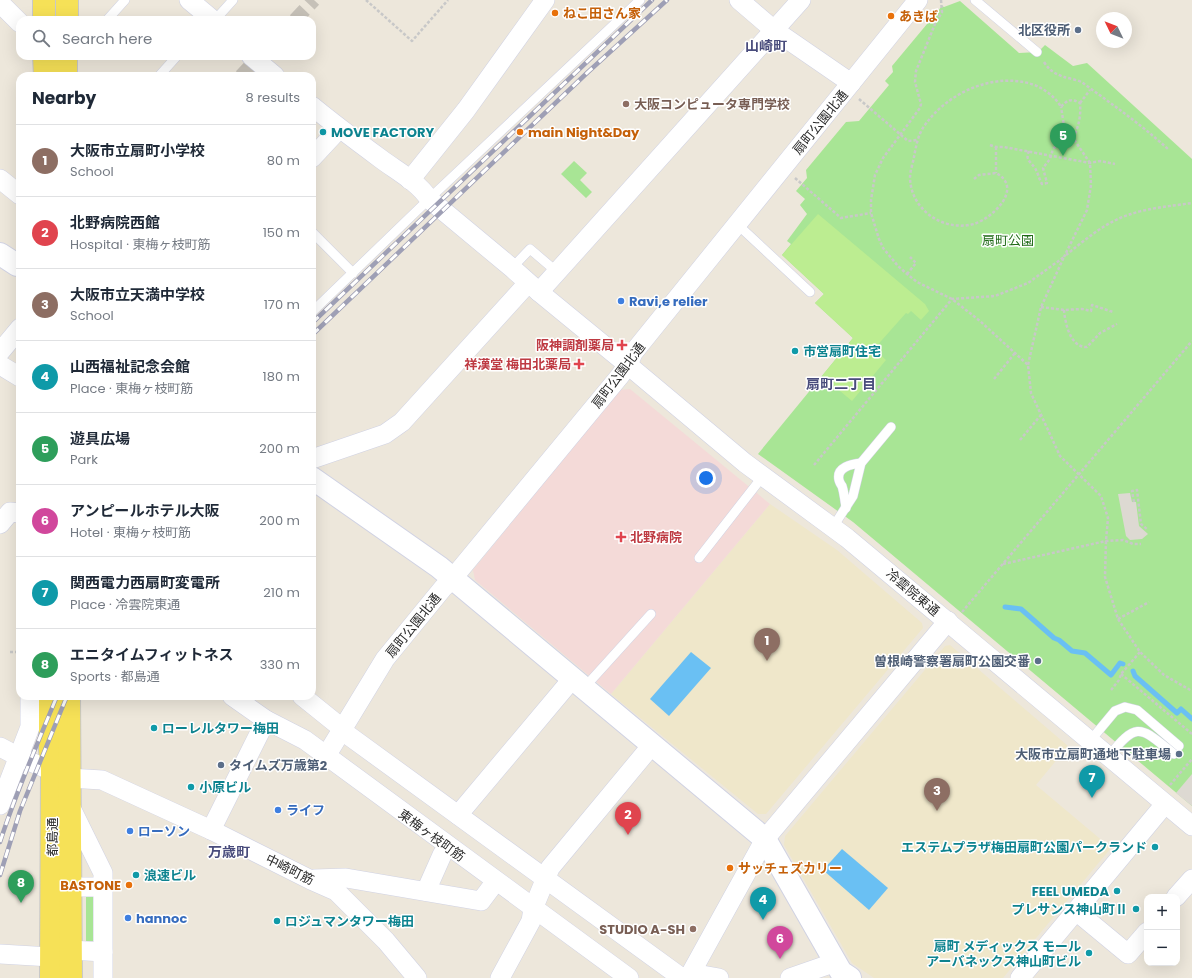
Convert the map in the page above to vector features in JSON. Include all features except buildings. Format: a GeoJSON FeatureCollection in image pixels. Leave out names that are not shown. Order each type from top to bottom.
{"type":"FeatureCollection","features":[{"type":"Feature","properties":{"kind":"main road"},"geometry":{"type":"LineString","coordinates":[[44,0],[44,16]]}},
{"type":"Feature","properties":{"kind":"main road"},"geometry":{"type":"LineString","coordinates":[[66,16],[67,0]]}},
{"type":"Feature","properties":{"kind":"main road"},"geometry":{"type":"LineString","coordinates":[[44,60],[45,72]]}},
{"type":"Feature","properties":{"kind":"main road"},"geometry":{"type":"LineString","coordinates":[[66,60],[66,72]]}},
{"type":"Feature","properties":{"kind":"main road","name":"都島通"},"geometry":{"type":"LineString","coordinates":[[50,700],[50,749],[70,806],[71,886],[61,953],[51,978]]}},
{"type":"Feature","properties":{"kind":"main road","name":"都島通"},"geometry":{"type":"LineString","coordinates":[[69,700],[60,774],[61,953],[71,978]]}},
{"type":"Feature","properties":{"kind":"street"},"geometry":{"type":"LineString","coordinates":[[189,0],[207,16]]}},
{"type":"Feature","properties":{"kind":"street"},"geometry":{"type":"LineString","coordinates":[[410,180],[466,110],[545,0]]}},
{"type":"Feature","properties":{"kind":"street"},"geometry":{"type":"LineString","coordinates":[[739,0],[774,30],[855,91]]}},
{"type":"Feature","properties":{"kind":"street"},"geometry":{"type":"LineString","coordinates":[[316,458],[385,434],[402,422],[534,288],[557,272],[800,0]]}},
{"type":"Feature","properties":{"kind":"street","name":"扇町公園北通"},"geometry":{"type":"LineString","coordinates":[[326,756],[385,659],[443,588],[454,578],[628,365],[633,353],[738,225],[855,91],[918,0]]}},
{"type":"Feature","properties":{"kind":"street"},"geometry":{"type":"LineString","coordinates":[[0,4],[16,18]]}},
{"type":"Feature","properties":{"kind":"street"},"geometry":{"type":"LineString","coordinates":[[256,60],[270,72]]}},
{"type":"Feature","properties":{"kind":"street","name":"冷雲院東通"},"geometry":{"type":"LineString","coordinates":[[316,109],[340,129],[410,180],[425,193],[429,199],[534,288],[745,463],[833,527],[953,618],[1108,757],[1166,796],[1192,826]]}},
{"type":"Feature","properties":{"kind":"street"},"geometry":{"type":"LineString","coordinates":[[316,154],[340,129]]}},
{"type":"Feature","properties":{"kind":"street"},"geometry":{"type":"LineString","coordinates":[[0,179],[16,192]]}},
{"type":"Feature","properties":{"kind":"street"},"geometry":{"type":"LineString","coordinates":[[0,254],[16,264]]}},
{"type":"Feature","properties":{"kind":"street"},"geometry":{"type":"LineString","coordinates":[[0,352],[16,333]]}},
{"type":"Feature","properties":{"kind":"street"},"geometry":{"type":"LineString","coordinates":[[0,365],[16,375]]}},
{"type":"Feature","properties":{"kind":"street"},"geometry":{"type":"LineString","coordinates":[[316,481],[454,578],[765,839],[843,970],[797,977]]}},
{"type":"Feature","properties":{"kind":"street"},"geometry":{"type":"LineString","coordinates":[[0,524],[10,512],[16,513]]}},
{"type":"Feature","properties":{"kind":"street"},"geometry":{"type":"LineString","coordinates":[[686,976],[765,839],[953,618]]}},
{"type":"Feature","properties":{"kind":"street"},"geometry":{"type":"LineString","coordinates":[[458,816],[578,683]]}},
{"type":"Feature","properties":{"kind":"street"},"geometry":{"type":"LineString","coordinates":[[0,805],[30,727],[30,700]]}},
{"type":"Feature","properties":{"kind":"street","name":"東梅ヶ枝町筋"},"geometry":{"type":"LineString","coordinates":[[238,700],[266,720],[305,740],[533,909],[630,978]]}},
{"type":"Feature","properties":{"kind":"street"},"geometry":{"type":"LineString","coordinates":[[307,700],[338,725],[341,730],[458,816],[686,976],[719,978]]}},
{"type":"Feature","properties":{"kind":"street"},"geometry":{"type":"LineString","coordinates":[[211,830],[266,720]]}},
{"type":"Feature","properties":{"kind":"street"},"geometry":{"type":"LineString","coordinates":[[500,978],[531,921],[533,909],[550,868],[652,745]]}},
{"type":"Feature","properties":{"kind":"street","name":"中崎町筋"},"geometry":{"type":"LineString","coordinates":[[0,747],[19,757],[60,774],[102,780],[211,830],[336,891],[386,941],[417,978]]}},
{"type":"Feature","properties":{"kind":"street"},"geometry":{"type":"LineString","coordinates":[[1020,978],[1076,911],[1166,796]]}},
{"type":"Feature","properties":{"kind":"street"},"geometry":{"type":"LineString","coordinates":[[70,806],[103,873],[103,978]]}},
{"type":"Feature","properties":{"kind":"street"},"geometry":{"type":"LineString","coordinates":[[426,891],[442,855],[448,846]]}},
{"type":"Feature","properties":{"kind":"street"},"geometry":{"type":"LineString","coordinates":[[311,880],[346,878],[480,901],[496,881]]}},
{"type":"Feature","properties":{"kind":"street"},"geometry":{"type":"LineString","coordinates":[[1179,894],[1192,878]]}},
{"type":"Feature","properties":{"kind":"street"},"geometry":{"type":"LineString","coordinates":[[71,886],[104,887]]}},
{"type":"Feature","properties":{"kind":"street"},"geometry":{"type":"LineString","coordinates":[[1076,911],[1128,954],[1144,935]]}},
{"type":"Feature","properties":{"kind":"street"},"geometry":{"type":"LineString","coordinates":[[0,954],[103,952]]}},
{"type":"Feature","properties":{"kind":"lane"},"geometry":{"type":"LineString","coordinates":[[111,16],[125,0]]}},
{"type":"Feature","properties":{"kind":"lane"},"geometry":{"type":"LineString","coordinates":[[216,16],[233,0]]}},
{"type":"Feature","properties":{"kind":"lane"},"geometry":{"type":"LineString","coordinates":[[316,308],[429,199],[640,0]]}},
{"type":"Feature","properties":{"kind":"lane"},"geometry":{"type":"LineString","coordinates":[[975,0],[1037,52]]}},
{"type":"Feature","properties":{"kind":"lane"},"geometry":{"type":"LineString","coordinates":[[163,72],[173,60]]}},
{"type":"Feature","properties":{"kind":"lane"},"geometry":{"type":"LineString","coordinates":[[738,225],[810,292]]}},
{"type":"Feature","properties":{"kind":"lane"},"geometry":{"type":"LineString","coordinates":[[316,236],[353,273]]}},
{"type":"Feature","properties":{"kind":"lane"},"geometry":{"type":"LineString","coordinates":[[512,268],[530,249],[557,272]]}},
{"type":"Feature","properties":{"kind":"lane"},"geometry":{"type":"LineString","coordinates":[[833,527],[853,496],[861,462],[891,427]]}},
{"type":"Feature","properties":{"kind":"lane"},"geometry":{"type":"LineString","coordinates":[[846,508],[839,475],[847,466],[861,462]]}},
{"type":"Feature","properties":{"kind":"lane"},"geometry":{"type":"LineString","coordinates":[[698,558],[762,476]]}},
{"type":"Feature","properties":{"kind":"lane"},"geometry":{"type":"LineString","coordinates":[[578,683],[651,614]]}},
{"type":"Feature","properties":{"kind":"lane"},"geometry":{"type":"LineString","coordinates":[[1090,741],[1115,710],[1125,707],[1137,710],[1179,746]]}},
{"type":"Feature","properties":{"kind":"lane"},"geometry":{"type":"LineString","coordinates":[[1108,757],[1124,738],[1135,731],[1147,733],[1174,754]]}},
{"type":"Feature","properties":{"kind":"path"},"geometry":{"type":"LineString","coordinates":[[366,0],[412,41],[448,0]]}},
{"type":"Feature","properties":{"kind":"path"},"geometry":{"type":"LineString","coordinates":[[941,0],[942,12],[935,24],[914,77],[921,104],[920,108],[884,158],[875,175],[871,200],[871,213],[883,248],[898,266],[916,282],[952,299],[980,321],[1028,365]]}},
{"type":"Feature","properties":{"kind":"path"},"geometry":{"type":"LineString","coordinates":[[1037,52],[1048,68],[1058,76],[1082,82],[1090,90],[1119,108],[1152,133],[1169,150]]}},
{"type":"Feature","properties":{"kind":"path"},"geometry":{"type":"LineString","coordinates":[[974,179],[979,175],[996,173],[1006,182],[1008,190],[1003,201],[990,215],[979,222],[958,226],[942,222],[926,213],[919,205],[913,192],[910,178],[917,140],[924,126],[945,105],[962,94],[988,83],[997,81],[1021,82],[1033,85],[1048,92],[1061,107],[1065,132],[1062,140],[1053,149],[1050,159],[1043,168],[1047,183],[1043,184],[1041,182],[1035,168],[1028,161],[1028,151]]}},
{"type":"Feature","properties":{"kind":"path"},"geometry":{"type":"LineString","coordinates":[[1090,90],[1080,103],[1081,113],[1079,125],[1073,138],[1090,163],[1091,185],[1087,210],[1041,307],[1028,365],[1031,393],[1060,456],[1101,496],[1108,518],[1105,577],[1118,619],[1140,652],[1164,675],[1192,691]]}},
{"type":"Feature","properties":{"kind":"path"},"geometry":{"type":"LineString","coordinates":[[855,91],[908,141],[917,140]]}},
{"type":"Feature","properties":{"kind":"path"},"geometry":{"type":"LineString","coordinates":[[1061,107],[1069,100],[1075,100],[1080,103]]}},
{"type":"Feature","properties":{"kind":"path"},"geometry":{"type":"LineString","coordinates":[[990,144],[996,147],[1004,146],[1090,163],[1100,161],[1115,164]]}},
{"type":"Feature","properties":{"kind":"path"},"geometry":{"type":"LineString","coordinates":[[996,147],[996,173]]}},
{"type":"Feature","properties":{"kind":"path"},"geometry":{"type":"LineString","coordinates":[[794,178],[841,218],[871,213]]}},
{"type":"Feature","properties":{"kind":"path"},"geometry":{"type":"LineString","coordinates":[[814,465],[952,299],[995,296],[1028,283],[1064,257],[1097,230],[1128,215],[1192,203]]}},
{"type":"Feature","properties":{"kind":"path"},"geometry":{"type":"LineString","coordinates":[[907,274],[916,263],[910,257]]}},
{"type":"Feature","properties":{"kind":"path"},"geometry":{"type":"LineString","coordinates":[[1041,307],[1064,310],[1082,309],[1091,311],[1092,305],[1113,312]]}},
{"type":"Feature","properties":{"kind":"path"},"geometry":{"type":"LineString","coordinates":[[1064,310],[1066,325],[1069,332],[1075,342],[1080,346],[1087,347],[1100,334],[1117,324]]}},
{"type":"Feature","properties":{"kind":"path"},"geometry":{"type":"LineString","coordinates":[[953,618],[1002,564],[1192,341]]}},
{"type":"Feature","properties":{"kind":"path"},"geometry":{"type":"LineString","coordinates":[[994,379],[1015,353]]}},
{"type":"Feature","properties":{"kind":"path"},"geometry":{"type":"LineString","coordinates":[[1020,440],[1041,415]]}},
{"type":"Feature","properties":{"kind":"path"},"geometry":{"type":"LineString","coordinates":[[1134,502],[1132,491],[1137,490],[1142,524],[1148,530]]}},
{"type":"Feature","properties":{"kind":"path"},"geometry":{"type":"LineString","coordinates":[[1002,564],[1125,538],[1133,544],[1141,544]]}},
{"type":"Feature","properties":{"kind":"path"},"geometry":{"type":"LineString","coordinates":[[1118,619],[1149,602]]}},
{"type":"Feature","properties":{"kind":"path"},"geometry":{"type":"LineString","coordinates":[[10,652],[16,652]]}},
{"type":"Feature","properties":{"kind":"path"},"geometry":{"type":"LineString","coordinates":[[1111,690],[1119,680],[1121,674],[1140,652]]}},
{"type":"Feature","properties":{"kind":"path"},"geometry":{"type":"LineString","coordinates":[[1121,674],[1192,734]]}},
{"type":"Feature","properties":{"kind":"path"},"geometry":{"type":"LineString","coordinates":[[1166,796],[1192,759]]}},
{"type":"Feature","properties":{"kind":"shaded area","name":"北野病院"},"geometry":{"type":"Polygon","coordinates":[[[630,389],[770,504],[611,694],[475,580],[473,570],[619,390],[630,389]]]}},
{"type":"Feature","properties":{"kind":"shaded area"},"geometry":{"type":"Polygon","coordinates":[[[1130,493],[1132,502],[1136,502],[1139,526],[1148,534],[1142,539],[1130,540],[1126,536],[1118,494],[1130,493]]]}},
{"type":"Feature","properties":{"kind":"shaded area"},"geometry":{"type":"Polygon","coordinates":[[[770,504],[837,550],[922,623],[923,628],[766,814],[758,814],[611,694],[770,504]]]}},
{"type":"Feature","properties":{"kind":"shaded area"},"geometry":{"type":"Polygon","coordinates":[[[950,645],[1068,746],[1036,785],[1111,848],[1003,978],[874,978],[852,963],[784,845],[785,836],[945,646],[950,645]]]}},
{"type":"Feature","properties":{"kind":"shaded area"},"geometry":{"type":"Polygon","coordinates":[[[1192,774],[1192,806],[1176,793],[1192,774]]]}},
{"type":"Feature","properties":{"kind":"green space","name":"扇町公園"},"geometry":{"type":"Polygon","coordinates":[[[960,1],[1019,53],[1038,52],[1045,45],[1073,66],[1087,63],[1192,159],[1192,806],[853,522],[758,454],[853,338],[815,303],[824,294],[782,255],[791,244],[787,241],[807,214],[800,205],[805,199],[796,191],[807,178],[806,170],[846,122],[859,121],[889,85],[885,81],[893,72],[892,66],[942,6],[944,7],[960,1]]]}},
{"type":"Feature","properties":{"kind":"green space"},"geometry":{"type":"Polygon","coordinates":[[[574,161],[587,173],[580,180],[592,192],[586,198],[561,174],[574,161]]]}},
{"type":"Feature","properties":{"kind":"green space"},"geometry":{"type":"Polygon","coordinates":[[[818,214],[925,304],[929,311],[921,320],[911,311],[908,314],[906,313],[874,349],[886,360],[852,401],[822,376],[853,338],[815,303],[824,294],[782,255],[818,214]]]}},
{"type":"Feature","properties":{"kind":"green space"},"geometry":{"type":"Polygon","coordinates":[[[95,893],[96,941],[86,941],[86,894],[95,893]]]}},
{"type":"Feature","properties":{"kind":"water"},"geometry":{"type":"Polygon","coordinates":[[[691,652],[711,668],[669,716],[650,699],[691,652]]]}},
{"type":"Feature","properties":{"kind":"water"},"geometry":{"type":"Polygon","coordinates":[[[842,849],[888,888],[869,910],[823,870],[842,849]]]}},
{"type":"Feature","properties":{"kind":"waterway"},"geometry":{"type":"LineString","coordinates":[[1005,607],[1021,609],[1054,638],[1059,640],[1072,651],[1085,653],[1111,675],[1120,663],[1123,664]]}},
{"type":"Feature","properties":{"kind":"waterway"},"geometry":{"type":"LineString","coordinates":[[1133,671],[1135,676],[1177,713],[1181,709],[1192,719]]}},
{"type":"Feature","properties":{"kind":"tunnel"},"geometry":{"type":"LineString","coordinates":[[299,16],[314,0]]}},
{"type":"Feature","properties":{"kind":"tunnel"},"geometry":{"type":"LineString","coordinates":[[245,72],[256,60]]}},
{"type":"Feature","properties":{"kind":"railway"},"geometry":{"type":"LineString","coordinates":[[316,319],[652,0]]}},
{"type":"Feature","properties":{"kind":"railway"},"geometry":{"type":"LineString","coordinates":[[316,331],[588,72],[667,0]]}},
{"type":"Feature","properties":{"kind":"railway"},"geometry":{"type":"LineString","coordinates":[[0,842],[20,787],[55,700]]}},
{"type":"Feature","properties":{"kind":"railway"},"geometry":{"type":"LineString","coordinates":[[0,875],[20,811],[65,700]]}},
{"type":"Feature","properties":{"kind":"place","name":"ねこ田さん家"},"geometry":{"type":"Point","coordinates":[555,13]}},
{"type":"Feature","properties":{"kind":"place","name":"あきば"},"geometry":{"type":"Point","coordinates":[891,16]}},
{"type":"Feature","properties":{"kind":"place","name":"北区役所"},"geometry":{"type":"Point","coordinates":[1078,30]}},
{"type":"Feature","properties":{"kind":"place","name":"大阪コンピュータ専門学校"},"geometry":{"type":"Point","coordinates":[626,104]}},
{"type":"Feature","properties":{"kind":"place","name":"MOVE FACTORY"},"geometry":{"type":"Point","coordinates":[323,132]}},
{"type":"Feature","properties":{"kind":"place","name":"main Night&Day"},"geometry":{"type":"Point","coordinates":[520,132]}},
{"type":"Feature","properties":{"kind":"place","name":"遊具広場"},"geometry":{"type":"Point","coordinates":[1063,156]}},
{"type":"Feature","properties":{"kind":"place","name":"Ravi,e relier"},"geometry":{"type":"Point","coordinates":[621,301]}},
{"type":"Feature","properties":{"kind":"place","name":"阪神調剤薬局"},"geometry":{"type":"Point","coordinates":[622,345]}},
{"type":"Feature","properties":{"kind":"place","name":"市営扇町住宅"},"geometry":{"type":"Point","coordinates":[795,351]}},
{"type":"Feature","properties":{"kind":"place","name":"祥漢堂 梅田北薬局"},"geometry":{"type":"Point","coordinates":[579,364]}},
{"type":"Feature","properties":{"kind":"place","name":"北野病院"},"geometry":{"type":"Point","coordinates":[621,537]}},
{"type":"Feature","properties":{"kind":"place","name":"大阪市立扇町小学校"},"geometry":{"type":"Point","coordinates":[767,661]}},
{"type":"Feature","properties":{"kind":"place","name":"曽根崎警察署扇町公園交番"},"geometry":{"type":"Point","coordinates":[1038,661]}},
{"type":"Feature","properties":{"kind":"place","name":"ローレルタワー梅田"},"geometry":{"type":"Point","coordinates":[154,728]}},
{"type":"Feature","properties":{"kind":"place","name":"大阪市立扇町通地下駐車場"},"geometry":{"type":"Point","coordinates":[1179,754]}},
{"type":"Feature","properties":{"kind":"place","name":"タイムズ万歳第2"},"geometry":{"type":"Point","coordinates":[221,765]}},
{"type":"Feature","properties":{"kind":"place","name":"小原ビル"},"geometry":{"type":"Point","coordinates":[191,787]}},
{"type":"Feature","properties":{"kind":"place","name":"関西電力西扇町変電所"},"geometry":{"type":"Point","coordinates":[1092,798]}},
{"type":"Feature","properties":{"kind":"place","name":"ライフ"},"geometry":{"type":"Point","coordinates":[278,810]}},
{"type":"Feature","properties":{"kind":"place","name":"大阪市立天満中学校"},"geometry":{"type":"Point","coordinates":[937,811]}},
{"type":"Feature","properties":{"kind":"place","name":"ローソン"},"geometry":{"type":"Point","coordinates":[130,831]}},
{"type":"Feature","properties":{"kind":"place","name":"北野病院西館"},"geometry":{"type":"Point","coordinates":[628,835]}},
{"type":"Feature","properties":{"kind":"place","name":"エステムプラザ梅田扇町公園パークランド"},"geometry":{"type":"Point","coordinates":[1155,847]}},
{"type":"Feature","properties":{"kind":"place","name":"サッチェズカリー"},"geometry":{"type":"Point","coordinates":[730,868]}},
{"type":"Feature","properties":{"kind":"place","name":"浪速ビル"},"geometry":{"type":"Point","coordinates":[136,875]}},
{"type":"Feature","properties":{"kind":"place","name":"BASTONE"},"geometry":{"type":"Point","coordinates":[129,885]}},
{"type":"Feature","properties":{"kind":"place","name":"FEEL UMEDA"},"geometry":{"type":"Point","coordinates":[1117,891]}},
{"type":"Feature","properties":{"kind":"place","name":"エニタイムフィットネス"},"geometry":{"type":"Point","coordinates":[21,903]}},
{"type":"Feature","properties":{"kind":"place","name":"プレサンス神山町Ⅱ"},"geometry":{"type":"Point","coordinates":[1136,909]}},
{"type":"Feature","properties":{"kind":"place","name":"hannoc"},"geometry":{"type":"Point","coordinates":[128,918]}},
{"type":"Feature","properties":{"kind":"place","name":"山西福祉記念会館"},"geometry":{"type":"Point","coordinates":[763,920]}},
{"type":"Feature","properties":{"kind":"place","name":"ロジュマンタワー梅田"},"geometry":{"type":"Point","coordinates":[277,921]}},
{"type":"Feature","properties":{"kind":"place","name":"STUDIO A-SH"},"geometry":{"type":"Point","coordinates":[693,929]}},
{"type":"Feature","properties":{"kind":"place","name":"扇町 メディックス モール アーバネックス神山町ビル"},"geometry":{"type":"Point","coordinates":[1089,953]}},
{"type":"Feature","properties":{"kind":"place","name":"アンピールホテル大阪"},"geometry":{"type":"Point","coordinates":[780,959]}},
{"type":"Feature","properties":{"kind":"district","name":"山崎町"},"geometry":{"type":"Point","coordinates":[766,46]}},
{"type":"Feature","properties":{"kind":"district","name":"扇町二丁目"},"geometry":{"type":"Point","coordinates":[841,384]}},
{"type":"Feature","properties":{"kind":"district","name":"万歳町"},"geometry":{"type":"Point","coordinates":[229,852]}}]}
